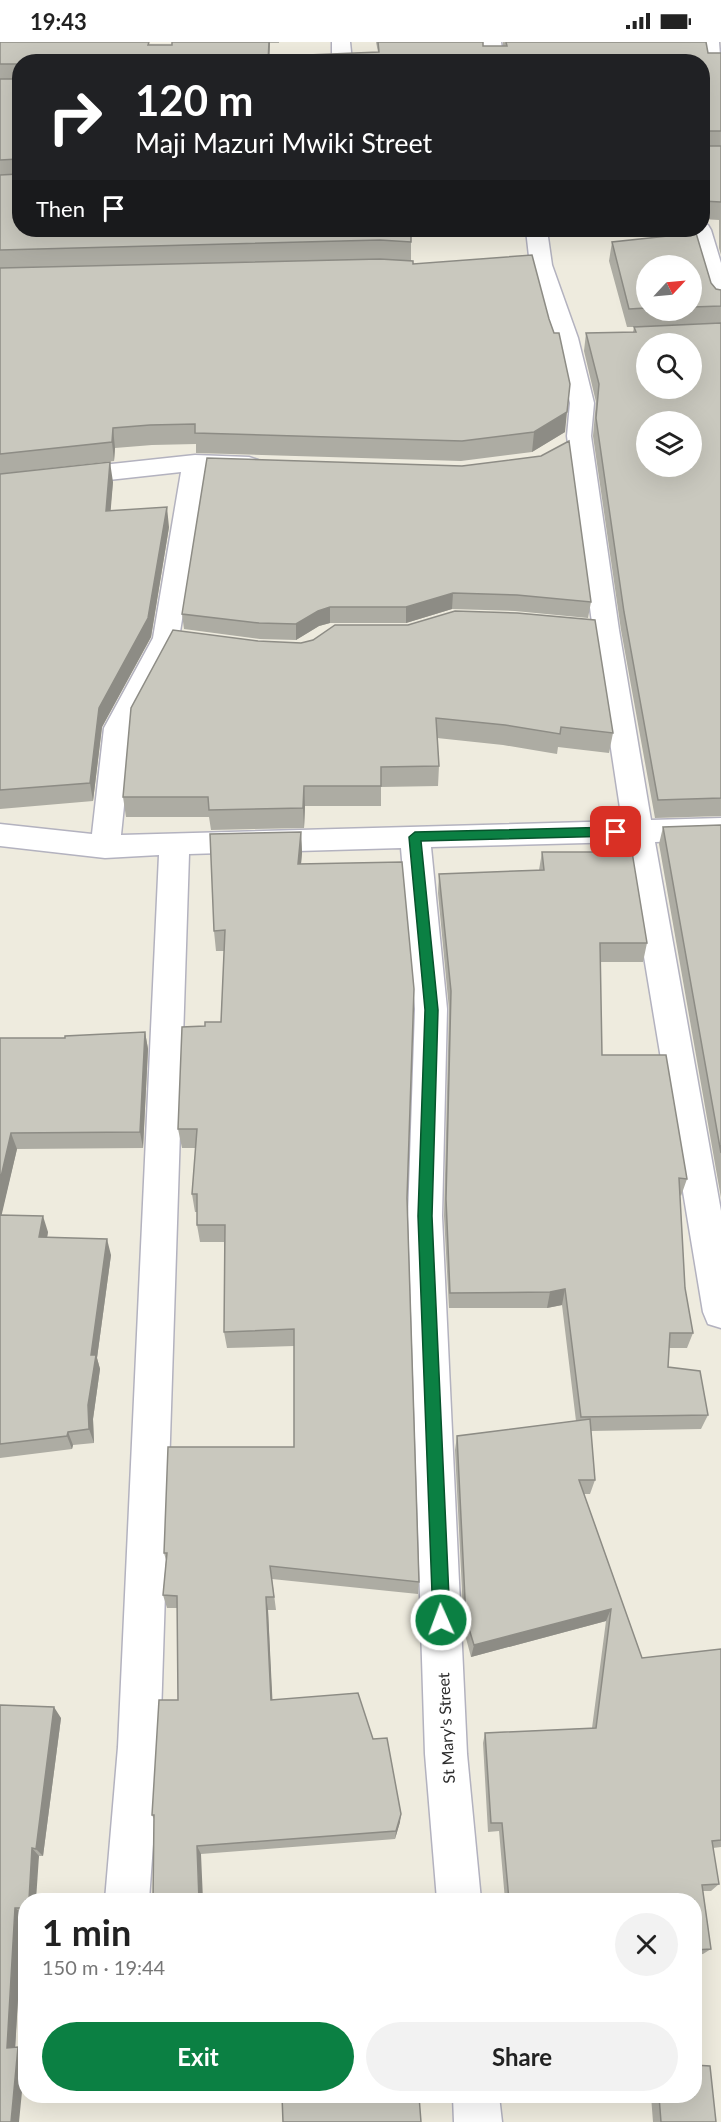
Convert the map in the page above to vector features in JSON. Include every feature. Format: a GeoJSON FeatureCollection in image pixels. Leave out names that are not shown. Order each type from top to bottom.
{"type":"FeatureCollection","features":[{"type":"Feature","properties":{"kind":"street"},"geometry":{"type":"LineString","coordinates":[[710,42],[712,66]]}},
{"type":"Feature","properties":{"kind":"street"},"geometry":{"type":"LineString","coordinates":[[535,237],[530,266],[579,337],[582,403],[569,442],[594,629],[638,831],[721,1312]]}},
{"type":"Feature","properties":{"kind":"street"},"geometry":{"type":"LineString","coordinates":[[702,237],[721,300]]}},
{"type":"Feature","properties":{"kind":"street"},"geometry":{"type":"LineString","coordinates":[[0,484],[195,463],[276,466]]}},
{"type":"Feature","properties":{"kind":"street"},"geometry":{"type":"LineString","coordinates":[[105,847],[118,728],[178,640],[195,463]]}},
{"type":"Feature","properties":{"kind":"street"},"geometry":{"type":"LineString","coordinates":[[0,835],[105,847],[174,843],[721,830]]}},
{"type":"Feature","properties":{"kind":"street","name":"St Mary's Street"},"geometry":{"type":"LineString","coordinates":[[415,837],[431,1010],[425,1216],[437,1475],[446,1754],[458,1893]]}},
{"type":"Feature","properties":{"kind":"street"},"geometry":{"type":"LineString","coordinates":[[128,1893],[139,1747],[174,843]]}},
{"type":"Feature","properties":{"kind":"street"},"geometry":{"type":"LineString","coordinates":[[477,2103],[478,2122]]}},
{"type":"Feature","properties":{"kind":"building"},"geometry":{"type":"Polygon","coordinates":[[[0,42],[149,42],[148,45],[172,45],[172,42],[269,42],[268,54],[12,54],[12,64],[0,64],[0,42]]]}},
{"type":"Feature","properties":{"kind":"building"},"geometry":{"type":"Polygon","coordinates":[[[378,42],[483,42],[483,46],[507,46],[506,42],[706,42],[708,53],[721,53],[721,131],[710,131],[710,54],[331,54],[379,52],[378,42]]]}},
{"type":"Feature","properties":{"kind":"building"},"geometry":{"type":"Polygon","coordinates":[[[0,79],[12,79],[12,159],[0,160],[0,79]]]}},
{"type":"Feature","properties":{"kind":"building"},"geometry":{"type":"Polygon","coordinates":[[[710,146],[721,146],[721,202],[710,201],[710,146]]]}},
{"type":"Feature","properties":{"kind":"building"},"geometry":{"type":"Polygon","coordinates":[[[12,174],[12,237],[411,237],[411,242],[380,240],[0,250],[0,175],[12,174]]]}},
{"type":"Feature","properties":{"kind":"building"},"geometry":{"type":"Polygon","coordinates":[[[659,237],[697,237],[711,283],[716,289],[721,290],[721,306],[702,307],[702,255],[636,255],[636,309],[629,309],[612,242],[659,237]]]}},
{"type":"Feature","properties":{"kind":"building"},"geometry":{"type":"Polygon","coordinates":[[[532,255],[549,319],[554,333],[559,333],[570,384],[567,412],[534,432],[462,441],[195,433],[195,424],[150,425],[113,428],[112,442],[0,454],[0,268],[380,259],[413,261],[413,264],[532,255]]]}},
{"type":"Feature","properties":{"kind":"building"},"geometry":{"type":"Polygon","coordinates":[[[721,323],[721,798],[658,800],[624,612],[596,418],[599,384],[586,333],[636,332],[634,327],[721,323]]]}},
{"type":"Feature","properties":{"kind":"building"},"geometry":{"type":"Polygon","coordinates":[[[569,441],[591,602],[517,595],[453,593],[406,607],[330,607],[296,624],[259,623],[182,614],[207,458],[462,466],[541,456],[569,441]]]}},
{"type":"Feature","properties":{"kind":"building"},"geometry":{"type":"Polygon","coordinates":[[[110,462],[106,511],[167,507],[148,618],[99,708],[90,783],[0,790],[0,474],[110,462]]]}},
{"type":"Feature","properties":{"kind":"building"},"geometry":{"type":"Polygon","coordinates":[[[455,611],[517,613],[595,620],[613,733],[561,727],[560,734],[505,725],[436,718],[439,766],[381,767],[381,786],[304,786],[303,808],[209,810],[208,797],[123,797],[131,708],[173,630],[258,641],[301,643],[313,640],[335,625],[408,625],[455,611]]]}},
{"type":"Feature","properties":{"kind":"building"},"geometry":{"type":"Polygon","coordinates":[[[721,825],[721,1153],[663,827],[721,825]]]}},
{"type":"Feature","properties":{"kind":"building"},"geometry":{"type":"Polygon","coordinates":[[[301,832],[298,864],[402,862],[414,989],[407,1198],[419,1582],[270,1566],[274,1597],[266,1597],[271,1700],[358,1693],[373,1739],[387,1738],[401,1814],[396,1831],[197,1846],[199,1893],[153,1893],[154,1815],[152,1815],[159,1700],[178,1700],[177,1596],[163,1595],[167,1553],[164,1553],[168,1447],[294,1447],[294,1329],[224,1332],[225,1225],[197,1225],[197,1194],[192,1194],[197,1129],[178,1129],[182,1027],[205,1026],[205,1022],[221,1022],[225,930],[214,931],[210,834],[301,832]]]}},
{"type":"Feature","properties":{"kind":"building"},"geometry":{"type":"Polygon","coordinates":[[[542,852],[632,852],[647,943],[600,943],[602,1055],[666,1055],[687,1179],[679,1178],[685,1288],[693,1333],[670,1333],[668,1367],[700,1371],[708,1415],[581,1417],[565,1289],[550,1292],[450,1293],[446,1199],[451,991],[439,874],[544,870],[542,852]]]}},
{"type":"Feature","properties":{"kind":"building"},"geometry":{"type":"Polygon","coordinates":[[[145,1032],[140,1132],[11,1133],[0,1181],[0,1038],[65,1038],[65,1036],[145,1032]]]}},
{"type":"Feature","properties":{"kind":"building"},"geometry":{"type":"Polygon","coordinates":[[[0,1215],[43,1216],[39,1237],[107,1239],[91,1355],[96,1355],[88,1405],[89,1429],[68,1432],[67,1436],[0,1444],[0,1215]]]}},
{"type":"Feature","properties":{"kind":"building"},"geometry":{"type":"Polygon","coordinates":[[[590,1419],[595,1480],[579,1480],[642,1658],[721,1649],[721,1840],[712,1841],[719,1884],[702,1885],[711,1949],[702,1950],[702,1893],[508,1893],[502,1823],[491,1823],[485,1733],[596,1728],[611,1609],[474,1645],[466,1619],[457,1436],[590,1419]]]}},
{"type":"Feature","properties":{"kind":"building"},"geometry":{"type":"Polygon","coordinates":[[[0,1705],[54,1707],[36,1849],[32,1848],[29,1893],[18,1893],[18,1908],[15,1908],[7,2048],[18,2047],[11,2122],[0,2122],[0,1705]]]}},
{"type":"Feature","properties":{"kind":"building"},"geometry":{"type":"Polygon","coordinates":[[[702,2066],[710,2066],[716,2122],[661,2122],[660,2103],[702,2103],[702,2066]]]}},
{"type":"Feature","properties":{"kind":"building"},"geometry":{"type":"Polygon","coordinates":[[[282,2103],[420,2103],[421,2122],[283,2122],[282,2103]]]}},
{"type":"Feature","properties":{"kind":"route"},"geometry":{"type":"LineString","coordinates":[[441,1620],[425,1216],[431,1010],[415,837],[616,832]]}}]}
